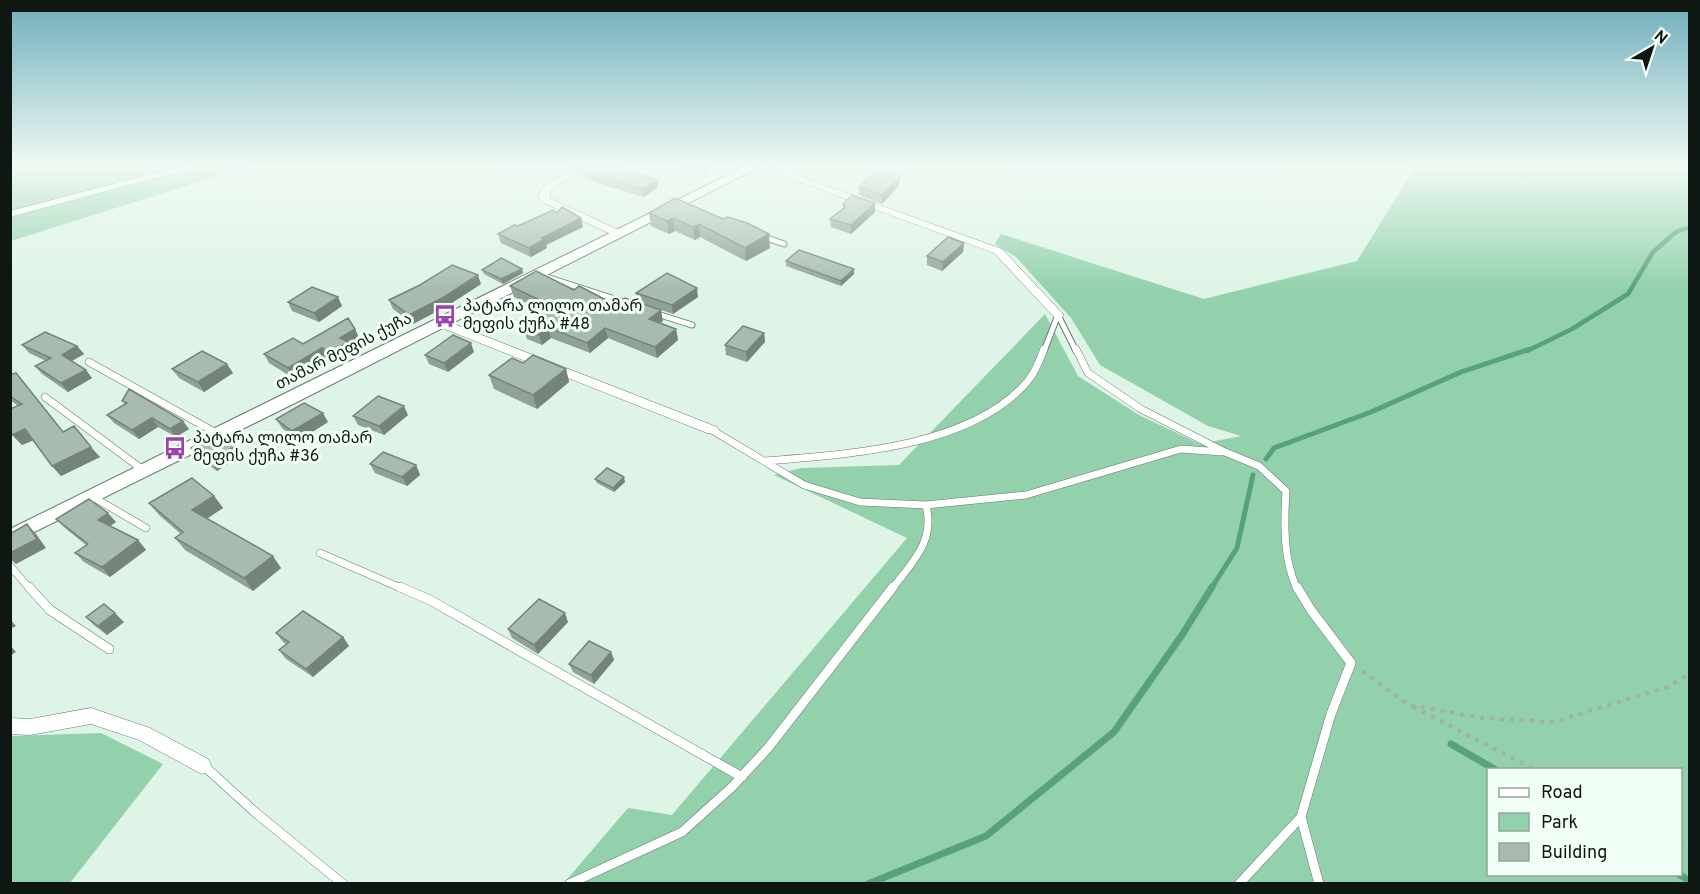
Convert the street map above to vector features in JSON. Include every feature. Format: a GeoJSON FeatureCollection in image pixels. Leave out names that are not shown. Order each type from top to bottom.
{"type":"FeatureCollection","features":[{"type":"Feature","properties":{"kind":"street"},"geometry":{"type":"LineString","coordinates":[[10,214],[38,207]]}},
{"type":"Feature","properties":{"kind":"street"},"geometry":{"type":"LineString","coordinates":[[560,207],[619,234]]}},
{"type":"Feature","properties":{"kind":"street","name":"თამარ მეფის ქუჩა"},"geometry":{"type":"LineString","coordinates":[[10,537],[220,435],[619,234],[684,207]]}},
{"type":"Feature","properties":{"kind":"street"},"geometry":{"type":"LineString","coordinates":[[874,207],[998,251],[1059,315]]}},
{"type":"Feature","properties":{"kind":"street"},"geometry":{"type":"LineString","coordinates":[[441,323],[712,430]]}},
{"type":"Feature","properties":{"kind":"street"},"geometry":{"type":"LineString","coordinates":[[10,726],[30,727],[91,716],[144,734],[202,765]]}},
{"type":"Feature","properties":{"kind":"lane"},"geometry":{"type":"LineString","coordinates":[[752,232],[784,244]]}},
{"type":"Feature","properties":{"kind":"lane"},"geometry":{"type":"LineString","coordinates":[[538,274],[637,307]]}},
{"type":"Feature","properties":{"kind":"lane"},"geometry":{"type":"LineString","coordinates":[[648,310],[692,325]]}},
{"type":"Feature","properties":{"kind":"lane"},"geometry":{"type":"LineString","coordinates":[[1059,315],[1088,373],[1141,409],[1225,452],[1259,466],[1286,491],[1284,515],[1287,549],[1298,590],[1351,663],[1331,714],[1301,817],[1239,884]]}},
{"type":"Feature","properties":{"kind":"lane"},"geometry":{"type":"LineString","coordinates":[[764,461],[856,453],[911,440],[973,420],[1000,407],[1029,380],[1059,315]]}},
{"type":"Feature","properties":{"kind":"lane"},"geometry":{"type":"LineString","coordinates":[[89,362],[220,435]]}},
{"type":"Feature","properties":{"kind":"lane"},"geometry":{"type":"LineString","coordinates":[[45,397],[145,471]]}},
{"type":"Feature","properties":{"kind":"lane"},"geometry":{"type":"LineString","coordinates":[[712,430],[804,485],[860,502],[926,505],[1026,495],[1181,449],[1225,452]]}},
{"type":"Feature","properties":{"kind":"lane"},"geometry":{"type":"LineString","coordinates":[[93,497],[146,528]]}},
{"type":"Feature","properties":{"kind":"lane"},"geometry":{"type":"LineString","coordinates":[[569,884],[682,832],[742,777],[768,748],[923,548],[930,522],[926,505]]}},
{"type":"Feature","properties":{"kind":"lane"},"geometry":{"type":"LineString","coordinates":[[320,553],[430,600],[742,777]]}},
{"type":"Feature","properties":{"kind":"lane"},"geometry":{"type":"LineString","coordinates":[[10,566],[50,610],[110,649]]}},
{"type":"Feature","properties":{"kind":"lane"},"geometry":{"type":"LineString","coordinates":[[202,765],[256,813],[343,884]]}},
{"type":"Feature","properties":{"kind":"lane"},"geometry":{"type":"LineString","coordinates":[[1301,817],[1319,884]]}},
{"type":"Feature","properties":{"kind":"path"},"geometry":{"type":"LineString","coordinates":[[1351,663],[1409,705],[1532,768]]}},
{"type":"Feature","properties":{"kind":"path"},"geometry":{"type":"LineString","coordinates":[[1409,705],[1483,718],[1553,722],[1668,687],[1689,673]]}},
{"type":"Feature","properties":{"kind":"green space"},"geometry":{"type":"Polygon","coordinates":[[[11,207],[120,207],[11,241],[11,207]]]}},
{"type":"Feature","properties":{"kind":"green space"},"geometry":{"type":"Polygon","coordinates":[[[1391,207],[1689,207],[1689,883],[563,884],[628,808],[672,815],[907,538],[774,475],[801,468],[899,465],[1045,314],[1078,376],[1139,415],[1200,444],[1241,436],[1208,426],[1100,365],[1071,318],[1016,257],[995,244],[1001,234],[1204,299],[1357,261],[1391,207]]]}},
{"type":"Feature","properties":{"kind":"green space"},"geometry":{"type":"Polygon","coordinates":[[[101,733],[163,764],[70,883],[11,883],[11,736],[101,733]]]}},
{"type":"Feature","properties":{"kind":"building"},"geometry":{"type":"Polygon","coordinates":[[[562,207],[581,218],[542,238],[545,239],[529,248],[498,234],[514,225],[518,226],[553,210],[557,213],[562,207]]]}},
{"type":"Feature","properties":{"kind":"building"},"geometry":{"type":"Polygon","coordinates":[[[660,207],[695,207],[723,219],[728,217],[747,223],[769,234],[745,248],[699,224],[693,227],[673,218],[667,221],[649,213],[660,207]]]}},
{"type":"Feature","properties":{"kind":"building"},"geometry":{"type":"Polygon","coordinates":[[[845,207],[871,207],[851,225],[830,219],[845,207]]]}},
{"type":"Feature","properties":{"kind":"building"},"geometry":{"type":"Polygon","coordinates":[[[948,237],[964,243],[943,262],[927,256],[948,237]]]}},
{"type":"Feature","properties":{"kind":"building"},"geometry":{"type":"Polygon","coordinates":[[[799,250],[854,269],[841,281],[786,261],[799,250]]]}},
{"type":"Feature","properties":{"kind":"building"},"geometry":{"type":"Polygon","coordinates":[[[501,258],[522,269],[501,279],[482,270],[501,258]]]}},
{"type":"Feature","properties":{"kind":"building"},"geometry":{"type":"Polygon","coordinates":[[[452,265],[478,275],[444,297],[409,315],[389,300],[420,285],[452,265]]]}},
{"type":"Feature","properties":{"kind":"building"},"geometry":{"type":"Polygon","coordinates":[[[536,271],[574,290],[579,286],[612,303],[615,299],[621,301],[625,298],[661,310],[649,319],[676,329],[655,347],[605,328],[587,343],[548,327],[539,335],[523,328],[552,306],[510,286],[536,271]]]}},
{"type":"Feature","properties":{"kind":"building"},"geometry":{"type":"Polygon","coordinates":[[[667,273],[697,288],[672,305],[636,293],[667,273]]]}},
{"type":"Feature","properties":{"kind":"building"},"geometry":{"type":"Polygon","coordinates":[[[312,287],[338,297],[314,313],[288,302],[312,287]]]}},
{"type":"Feature","properties":{"kind":"building"},"geometry":{"type":"Polygon","coordinates":[[[348,318],[355,329],[340,338],[348,342],[330,353],[322,348],[288,368],[264,354],[293,338],[303,344],[348,318]]]}},
{"type":"Feature","properties":{"kind":"building"},"geometry":{"type":"Polygon","coordinates":[[[743,326],[764,333],[746,352],[725,345],[743,326]]]}},
{"type":"Feature","properties":{"kind":"building"},"geometry":{"type":"Polygon","coordinates":[[[45,332],[77,346],[62,355],[86,370],[61,383],[35,366],[51,358],[22,345],[45,332]]]}},
{"type":"Feature","properties":{"kind":"building"},"geometry":{"type":"Polygon","coordinates":[[[453,335],[471,343],[444,363],[425,355],[453,335]]]}},
{"type":"Feature","properties":{"kind":"building"},"geometry":{"type":"Polygon","coordinates":[[[202,351],[227,364],[198,382],[172,369],[202,351]]]}},
{"type":"Feature","properties":{"kind":"building"},"geometry":{"type":"Polygon","coordinates":[[[533,355],[566,369],[533,395],[489,375],[512,358],[523,363],[533,355]]]}},
{"type":"Feature","properties":{"kind":"building"},"geometry":{"type":"Polygon","coordinates":[[[10,373],[16,373],[63,432],[74,426],[91,447],[52,466],[25,429],[12,435],[10,409],[22,404],[10,396],[10,373]]]}},
{"type":"Feature","properties":{"kind":"building"},"geometry":{"type":"Polygon","coordinates":[[[129,389],[183,421],[170,429],[152,418],[132,430],[107,415],[127,403],[122,401],[129,389]]]}},
{"type":"Feature","properties":{"kind":"building"},"geometry":{"type":"Polygon","coordinates":[[[378,396],[404,406],[379,426],[353,416],[378,396]]]}},
{"type":"Feature","properties":{"kind":"building"},"geometry":{"type":"Polygon","coordinates":[[[304,403],[323,413],[292,431],[276,419],[304,403]]]}},
{"type":"Feature","properties":{"kind":"building"},"geometry":{"type":"Polygon","coordinates":[[[217,432],[237,445],[211,461],[191,448],[217,432]]]}},
{"type":"Feature","properties":{"kind":"building"},"geometry":{"type":"Polygon","coordinates":[[[383,452],[416,465],[402,477],[370,464],[383,452]]]}},
{"type":"Feature","properties":{"kind":"building"},"geometry":{"type":"Polygon","coordinates":[[[607,468],[624,477],[613,488],[595,479],[607,468]]]}},
{"type":"Feature","properties":{"kind":"building"},"geometry":{"type":"Polygon","coordinates":[[[192,478],[214,496],[192,510],[273,556],[244,578],[175,538],[183,532],[149,503],[192,478]]]}},
{"type":"Feature","properties":{"kind":"building"},"geometry":{"type":"Polygon","coordinates":[[[89,499],[108,513],[98,520],[138,540],[102,567],[75,553],[88,544],[56,519],[89,499]]]}},
{"type":"Feature","properties":{"kind":"building"},"geometry":{"type":"Polygon","coordinates":[[[27,524],[37,539],[10,553],[10,534],[27,524]]]}},
{"type":"Feature","properties":{"kind":"building"},"geometry":{"type":"Polygon","coordinates":[[[539,599],[565,613],[534,645],[508,629],[539,599]]]}},
{"type":"Feature","properties":{"kind":"building"},"geometry":{"type":"Polygon","coordinates":[[[104,604],[115,613],[98,626],[86,617],[104,604]]]}},
{"type":"Feature","properties":{"kind":"building"},"geometry":{"type":"Polygon","coordinates":[[[303,611],[343,637],[306,669],[279,650],[289,642],[276,633],[303,611]]]}},
{"type":"Feature","properties":{"kind":"building"},"geometry":{"type":"Polygon","coordinates":[[[589,641],[611,652],[591,675],[569,664],[589,641]]]}},
{"type":"Feature","properties":{"kind":"waterway"},"geometry":{"type":"LineString","coordinates":[[1527,351],[1572,329],[1628,294],[1653,252],[1676,232],[1690,227]]}},
{"type":"Feature","properties":{"kind":"waterway"},"geometry":{"type":"LineString","coordinates":[[1266,459],[1274,448],[1371,412],[1461,372],[1530,349]]}},
{"type":"Feature","properties":{"kind":"waterway"},"geometry":{"type":"LineString","coordinates":[[1211,589],[1237,548],[1253,475]]}},
{"type":"Feature","properties":{"kind":"waterway"},"geometry":{"type":"LineString","coordinates":[[868,884],[986,836],[1114,732],[1182,635],[1212,587]]}},
{"type":"Feature","properties":{"kind":"waterway"},"geometry":{"type":"LineString","coordinates":[[1451,744],[1493,768]]}},
{"type":"Feature","properties":{"kind":"waterway"},"geometry":{"type":"LineString","coordinates":[[1681,876],[1690,881]]}},
{"type":"Feature","properties":{"kind":"place","name":"პატარა ლილო თამარ მეფის ქუჩა #48"},"geometry":{"type":"Point","coordinates":[445,316]}},
{"type":"Feature","properties":{"kind":"place","name":"პატარა ლილო თამარ მეფის ქუჩა #36"},"geometry":{"type":"Point","coordinates":[175,448]}}]}
